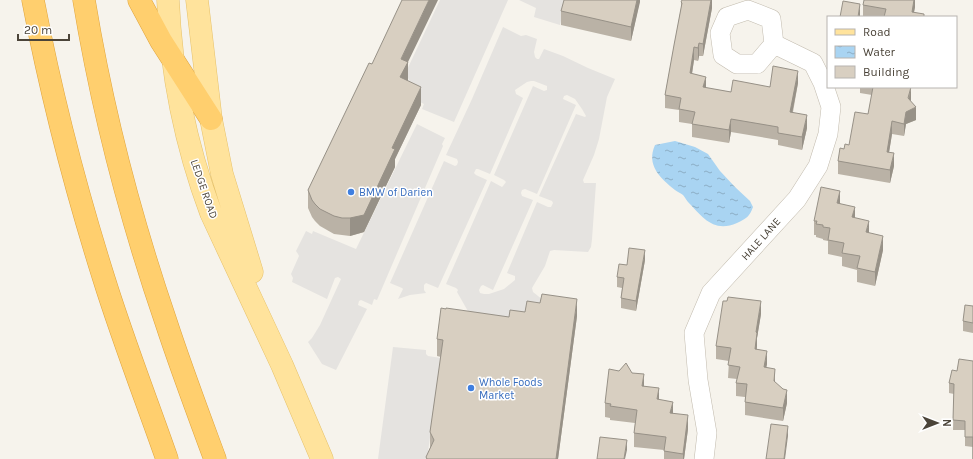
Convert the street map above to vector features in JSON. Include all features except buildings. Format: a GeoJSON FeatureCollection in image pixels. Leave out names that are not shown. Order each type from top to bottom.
{"type":"FeatureCollection","features":[{"type":"Feature","properties":{"kind":"highway"},"geometry":{"type":"LineString","coordinates":[[33,0],[54,101],[86,220],[124,338],[168,459]]}},
{"type":"Feature","properties":{"kind":"highway"},"geometry":{"type":"LineString","coordinates":[[84,0],[101,91],[130,208],[166,322],[215,459]]}},
{"type":"Feature","properties":{"kind":"highway"},"geometry":{"type":"LineString","coordinates":[[139,0],[157,34],[211,119]]}},
{"type":"Feature","properties":{"kind":"main road","name":"LEDGE ROAD"},"geometry":{"type":"LineString","coordinates":[[168,0],[169,24],[184,122],[202,188],[211,213],[282,365],[322,459]]}},
{"type":"Feature","properties":{"kind":"main road","name":"LEDGE ROAD"},"geometry":{"type":"LineString","coordinates":[[197,0],[211,119],[222,174],[282,365]]}},
{"type":"Feature","properties":{"kind":"street","name":"HALE LANE"},"geometry":{"type":"LineString","coordinates":[[704,459],[707,434],[698,380],[694,333],[711,293],[796,199],[818,166],[828,134],[831,107],[823,83],[813,63],[774,44]]}},
{"type":"Feature","properties":{"kind":"shaded area"},"geometry":{"type":"Polygon","coordinates":[[[440,0],[508,0],[454,122],[422,109],[424,104],[402,93],[409,79],[404,76],[440,0]]]}},
{"type":"Feature","properties":{"kind":"shaded area"},"geometry":{"type":"Polygon","coordinates":[[[519,0],[566,0],[560,25],[534,17],[536,8],[519,0]]]}},
{"type":"Feature","properties":{"kind":"shaded area"},"geometry":{"type":"Polygon","coordinates":[[[503,27],[521,36],[526,35],[537,39],[534,52],[537,59],[539,59],[544,49],[615,79],[607,97],[599,139],[594,155],[583,180],[584,183],[596,183],[591,247],[588,252],[550,251],[545,266],[532,288],[533,292],[543,300],[518,319],[469,313],[457,292],[458,290],[446,284],[491,181],[502,187],[506,182],[494,175],[533,86],[544,91],[547,90],[547,86],[534,81],[527,82],[515,90],[516,94],[523,98],[490,174],[478,169],[476,169],[474,173],[487,180],[438,288],[426,283],[424,285],[424,290],[426,293],[410,295],[398,299],[403,289],[390,283],[444,161],[455,166],[457,165],[457,159],[446,155],[503,27]],[[567,95],[564,96],[563,99],[576,105],[537,194],[525,189],[522,190],[522,196],[533,200],[493,290],[483,285],[479,290],[480,293],[489,294],[504,289],[515,280],[515,276],[507,273],[537,202],[548,207],[551,207],[553,203],[552,201],[539,196],[576,114],[586,116],[575,99],[567,95]]]}},
{"type":"Feature","properties":{"kind":"shaded area"},"geometry":{"type":"Polygon","coordinates":[[[417,124],[445,138],[442,144],[443,146],[377,300],[374,299],[372,305],[361,300],[359,301],[358,305],[367,309],[336,370],[322,364],[308,342],[320,325],[341,279],[338,277],[335,278],[327,299],[292,282],[293,278],[291,274],[299,256],[296,251],[306,231],[312,234],[313,231],[356,249],[417,124]]]}},
{"type":"Feature","properties":{"kind":"shaded area"},"geometry":{"type":"Polygon","coordinates":[[[393,347],[426,350],[426,354],[428,356],[441,358],[427,459],[378,459],[393,347]]]}},
{"type":"Feature","properties":{"kind":"water"},"geometry":{"type":"Polygon","coordinates":[[[675,141],[695,147],[708,154],[720,171],[750,201],[753,207],[747,217],[740,222],[729,226],[715,225],[704,218],[683,195],[664,181],[653,165],[653,152],[655,145],[675,141]]]}},
{"type":"Feature","properties":{"kind":"place","name":"BMW of Darien"},"geometry":{"type":"Point","coordinates":[351,192]}},
{"type":"Feature","properties":{"kind":"place","name":"Whole Foods Market"},"geometry":{"type":"Point","coordinates":[471,388]}}]}
